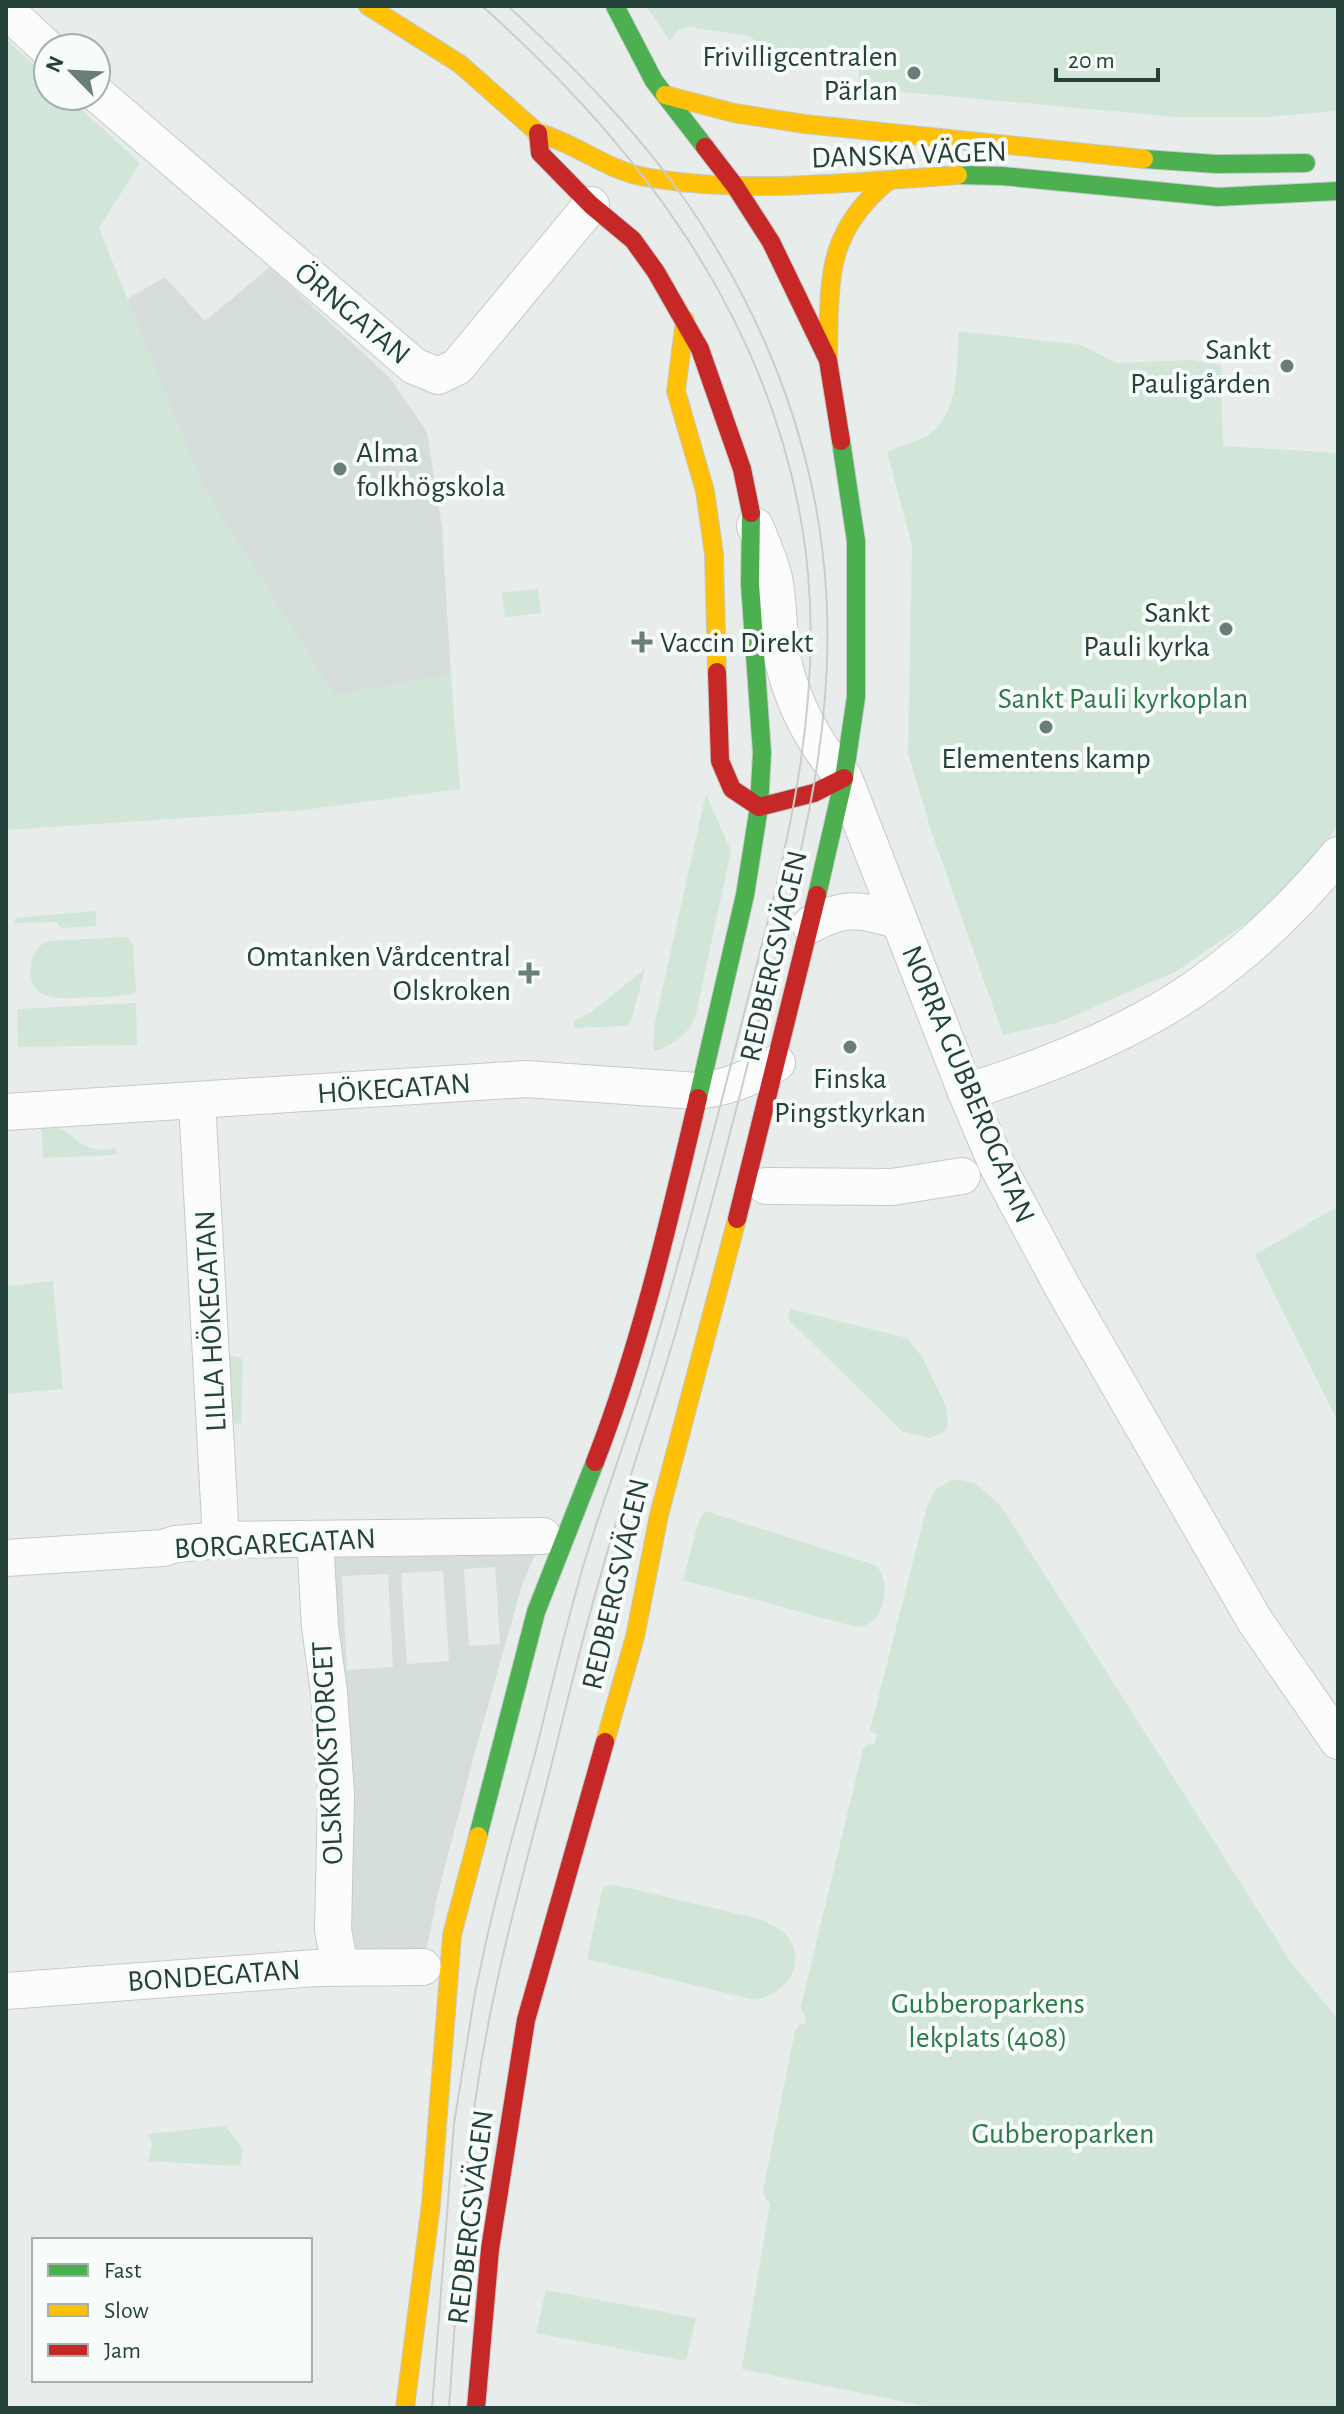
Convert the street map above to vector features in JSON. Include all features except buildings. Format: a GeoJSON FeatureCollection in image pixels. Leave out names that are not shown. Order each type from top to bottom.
{"type":"FeatureCollection","features":[{"type":"Feature","properties":{"kind":"street"},"geometry":{"type":"LineString","coordinates":[[368,6],[460,64],[538,133]]}},
{"type":"Feature","properties":{"kind":"street","name":"REDBERGSVÄGEN"},"geometry":{"type":"LineString","coordinates":[[476,2408],[490,2249],[526,2020],[635,1637],[659,1515],[810,925],[844,778],[856,697],[857,571],[850,494],[828,360],[781,261],[735,186],[719,153],[654,81],[615,6]]}},
{"type":"Feature","properties":{"kind":"street"},"geometry":{"type":"LineString","coordinates":[[6,10],[32,34]]}},
{"type":"Feature","properties":{"kind":"street","name":"DANSKA VÄGEN"},"geometry":{"type":"LineString","coordinates":[[665,95],[709,109],[853,130],[1221,164],[1318,163]]}},
{"type":"Feature","properties":{"kind":"street","name":"ÖRNGATAN"},"geometry":{"type":"LineString","coordinates":[[112,107],[414,366],[438,376],[457,367],[591,205]]}},
{"type":"Feature","properties":{"kind":"street"},"geometry":{"type":"LineString","coordinates":[[772,138],[828,138],[853,130]]}},
{"type":"Feature","properties":{"kind":"street","name":"DANSKA VÄGEN"},"geometry":{"type":"LineString","coordinates":[[538,133],[553,137],[611,168],[645,177],[735,186],[788,186],[976,175],[1218,197],[1338,191]]}},
{"type":"Feature","properties":{"kind":"street","name":"REDBERGSVÄGEN"},"geometry":{"type":"LineString","coordinates":[[405,2408],[431,2204],[452,1935],[536,1612],[611,1422],[657,1273],[741,910],[759,807],[762,753],[750,584],[752,518],[742,469],[700,349],[656,272],[633,240],[591,205],[540,153],[538,133]]}},
{"type":"Feature","properties":{"kind":"street"},"geometry":{"type":"LineString","coordinates":[[662,198],[678,181],[719,153]]}},
{"type":"Feature","properties":{"kind":"street"},"geometry":{"type":"LineString","coordinates":[[828,360],[836,248],[851,213],[865,197],[888,181]]}},
{"type":"Feature","properties":{"kind":"street"},"geometry":{"type":"LineString","coordinates":[[649,229],[656,272]]}},
{"type":"Feature","properties":{"kind":"street","name":"REDBERGSVÄGEN"},"geometry":{"type":"LineString","coordinates":[[685,320],[676,391],[705,491],[714,554],[720,761],[732,789],[759,807],[822,790],[844,778]]}},
{"type":"Feature","properties":{"kind":"street","name":"NORRA GUBBEROGATAN"},"geometry":{"type":"LineString","coordinates":[[752,518],[774,577],[784,663],[807,727],[821,751],[844,778],[997,1165],[1063,1288],[1255,1621],[1338,1741]]}},
{"type":"Feature","properties":{"kind":"street"},"geometry":{"type":"LineString","coordinates":[[966,1092],[1009,1078],[1111,1036],[1200,986],[1282,916],[1338,855]]}},
{"type":"Feature","properties":{"kind":"street"},"geometry":{"type":"LineString","coordinates":[[810,925],[844,910],[861,910],[899,921]]}},
{"type":"Feature","properties":{"kind":"street","name":"HÖKEGATAN"},"geometry":{"type":"LineString","coordinates":[[6,1112],[526,1079],[697,1091],[725,1088],[777,1063]]}},
{"type":"Feature","properties":{"kind":"street","name":"LILLA HÖKEGATAN"},"geometry":{"type":"LineString","coordinates":[[197,1101],[221,1540]]}},
{"type":"Feature","properties":{"kind":"street"},"geometry":{"type":"LineString","coordinates":[[766,1186],[892,1187],[962,1176]]}},
{"type":"Feature","properties":{"kind":"street","name":"BORGAREGATAN"},"geometry":{"type":"LineString","coordinates":[[6,1558],[163,1548],[221,1540],[543,1536]]}},
{"type":"Feature","properties":{"kind":"street","name":"OLSKROKSTORGET"},"geometry":{"type":"LineString","coordinates":[[315,1539],[336,1794],[333,1930],[328,1968]]}},
{"type":"Feature","properties":{"kind":"street","name":"BONDEGATAN"},"geometry":{"type":"LineString","coordinates":[[6,1991],[328,1968],[423,1967]]}},
{"type":"Feature","properties":{"kind":"shaded area"},"geometry":{"type":"Polygon","coordinates":[[[270,267],[390,378],[427,432],[442,527],[451,675],[332,696],[203,487],[127,299],[165,277],[205,321],[270,267]]]}},
{"type":"Feature","properties":{"kind":"shaded area"},"geometry":{"type":"Polygon","coordinates":[[[543,1536],[522,1585],[475,1752],[439,1889],[423,1967],[340,1967],[316,1557],[543,1536]],[[495,1567],[464,1569],[469,1646],[500,1644],[495,1567]],[[443,1571],[401,1573],[407,1664],[449,1661],[443,1571]],[[388,1574],[342,1576],[347,1670],[393,1667],[388,1574]]]}},
{"type":"Feature","properties":{"kind":"green space"},"geometry":{"type":"Polygon","coordinates":[[[646,6],[1338,6],[1338,111],[1268,117],[1177,117],[858,88],[859,69],[763,57],[756,41],[749,36],[689,27],[678,30],[670,41],[646,6]]]}},
{"type":"Feature","properties":{"kind":"green space"},"geometry":{"type":"Polygon","coordinates":[[[6,39],[32,63],[32,112],[84,112],[140,163],[99,228],[203,487],[332,696],[451,675],[460,789],[304,810],[6,830],[6,39]]]}},
{"type":"Feature","properties":{"kind":"green space","name":"Sankt Pauli kyrkoplan"},"geometry":{"type":"Polygon","coordinates":[[[959,331],[1081,345],[1116,363],[1191,360],[1221,365],[1223,446],[1338,453],[1338,824],[1296,889],[1177,971],[1060,1022],[1003,1035],[931,830],[908,754],[912,545],[887,452],[928,435],[946,415],[954,388],[959,331]]]}},
{"type":"Feature","properties":{"kind":"green space"},"geometry":{"type":"Polygon","coordinates":[[[538,589],[541,613],[505,617],[502,593],[538,589]]]}},
{"type":"Feature","properties":{"kind":"green space"},"geometry":{"type":"Polygon","coordinates":[[[706,794],[731,851],[695,1018],[679,1039],[655,1051],[655,1022],[706,794]]]}},
{"type":"Feature","properties":{"kind":"green space"},"geometry":{"type":"Polygon","coordinates":[[[96,911],[96,926],[61,928],[56,922],[15,923],[15,918],[96,911]]]}},
{"type":"Feature","properties":{"kind":"green space"},"geometry":{"type":"Polygon","coordinates":[[[125,937],[133,945],[136,991],[132,994],[57,998],[40,992],[34,986],[32,960],[45,943],[125,937]]]}},
{"type":"Feature","properties":{"kind":"green space"},"geometry":{"type":"Polygon","coordinates":[[[645,969],[631,1021],[625,1026],[575,1028],[574,1021],[591,1012],[645,969]]]}},
{"type":"Feature","properties":{"kind":"green space"},"geometry":{"type":"Polygon","coordinates":[[[136,1003],[137,1045],[18,1047],[17,1009],[136,1003]]]}},
{"type":"Feature","properties":{"kind":"green space"},"geometry":{"type":"Polygon","coordinates":[[[41,1125],[61,1129],[83,1145],[102,1150],[115,1148],[117,1152],[115,1155],[43,1158],[41,1125]]]}},
{"type":"Feature","properties":{"kind":"green space"},"geometry":{"type":"Polygon","coordinates":[[[1338,1206],[1338,1422],[1255,1255],[1338,1206]]]}},
{"type":"Feature","properties":{"kind":"green space"},"geometry":{"type":"Polygon","coordinates":[[[53,1281],[63,1389],[6,1394],[6,1286],[53,1281]]]}},
{"type":"Feature","properties":{"kind":"green space"},"geometry":{"type":"Polygon","coordinates":[[[791,1309],[907,1338],[922,1357],[946,1406],[946,1431],[930,1438],[903,1432],[790,1321],[788,1315],[791,1309]]]}},
{"type":"Feature","properties":{"kind":"green space"},"geometry":{"type":"Polygon","coordinates":[[[234,1356],[243,1362],[241,1424],[229,1423],[227,1357],[234,1356]]]}},
{"type":"Feature","properties":{"kind":"green space","name":"Gubberoparken"},"geometry":{"type":"Polygon","coordinates":[[[952,1479],[975,1483],[1001,1506],[1292,1964],[1338,2019],[1338,2408],[935,2408],[742,2369],[770,2203],[763,2191],[795,2031],[800,2024],[804,2025],[806,2017],[801,2006],[863,1749],[869,1744],[874,1745],[877,1735],[870,1730],[927,1507],[934,1491],[952,1479]]]}},
{"type":"Feature","properties":{"kind":"green space"},"geometry":{"type":"Polygon","coordinates":[[[705,1511],[875,1565],[883,1576],[885,1592],[882,1607],[874,1620],[856,1627],[683,1580],[699,1520],[705,1511]]]}},
{"type":"Feature","properties":{"kind":"green space"},"geometry":{"type":"Polygon","coordinates":[[[611,1884],[769,1923],[782,1931],[791,1942],[795,1953],[792,1973],[780,1989],[751,1999],[587,1959],[602,1890],[611,1884]]]}},
{"type":"Feature","properties":{"kind":"green space"},"geometry":{"type":"Polygon","coordinates":[[[225,2126],[243,2149],[240,2166],[148,2161],[152,2144],[149,2134],[225,2126]]]}},
{"type":"Feature","properties":{"kind":"green space"},"geometry":{"type":"Polygon","coordinates":[[[546,2290],[696,2318],[686,2361],[536,2333],[546,2290]]]}},
{"type":"Feature","properties":{"kind":"tram line"},"geometry":{"type":"LineString","coordinates":[[432,2408],[454,2124],[486,1942],[574,1597],[671,1288],[769,916],[797,785],[811,653],[809,587],[801,520],[783,444],[757,371],[725,302],[686,236],[641,174],[592,115],[539,59],[482,6]]}},
{"type":"Feature","properties":{"kind":"tram line"},"geometry":{"type":"LineString","coordinates":[[449,2408],[467,2169],[483,2051],[498,1976],[587,1623],[687,1292],[781,933],[816,770],[827,661],[827,605],[814,498],[788,402],[750,311],[701,224],[655,159],[595,91],[508,6]]}},
{"type":"Feature","properties":{"kind":"traffic: fast"},"geometry":{"type":"LineString","coordinates":[[615,6],[654,81],[705,147]]}},
{"type":"Feature","properties":{"kind":"traffic: fast"},"geometry":{"type":"LineString","coordinates":[[1144,159],[1216,164],[1306,163]]}},
{"type":"Feature","properties":{"kind":"traffic: fast"},"geometry":{"type":"LineString","coordinates":[[958,175],[1002,176],[1218,197],[1338,191]]}},
{"type":"Feature","properties":{"kind":"traffic: fast"},"geometry":{"type":"LineString","coordinates":[[817,895],[844,778],[856,697],[856,541],[841,441]]}},
{"type":"Feature","properties":{"kind":"traffic: fast"},"geometry":{"type":"LineString","coordinates":[[698,1098],[745,895],[759,807],[762,753],[750,584],[751,513]]}},
{"type":"Feature","properties":{"kind":"traffic: fast"},"geometry":{"type":"LineString","coordinates":[[478,1836],[536,1612],[595,1462]]}},
{"type":"Feature","properties":{"kind":"traffic: slow"},"geometry":{"type":"LineString","coordinates":[[368,6],[460,64],[538,133],[631,174],[684,182],[762,186],[958,175]]}},
{"type":"Feature","properties":{"kind":"traffic: slow"},"geometry":{"type":"LineString","coordinates":[[665,95],[734,113],[805,124],[1144,159]]}},
{"type":"Feature","properties":{"kind":"traffic: slow"},"geometry":{"type":"LineString","coordinates":[[828,354],[829,303],[835,259],[852,219],[888,181]]}},
{"type":"Feature","properties":{"kind":"traffic: slow"},"geometry":{"type":"LineString","coordinates":[[685,320],[676,391],[705,491],[714,554],[717,672]]}},
{"type":"Feature","properties":{"kind":"traffic: slow"},"geometry":{"type":"LineString","coordinates":[[605,1742],[635,1637],[659,1515],[737,1219]]}},
{"type":"Feature","properties":{"kind":"traffic: slow"},"geometry":{"type":"LineString","coordinates":[[405,2408],[431,2204],[452,1935],[478,1836]]}},
{"type":"Feature","properties":{"kind":"traffic: jam"},"geometry":{"type":"LineString","coordinates":[[538,133],[540,153],[591,205],[633,240],[656,272],[700,349],[742,469],[751,513]]}},
{"type":"Feature","properties":{"kind":"traffic: jam"},"geometry":{"type":"LineString","coordinates":[[705,147],[771,242],[828,360],[841,441]]}},
{"type":"Feature","properties":{"kind":"traffic: jam"},"geometry":{"type":"LineString","coordinates":[[717,672],[720,761],[732,789],[759,807],[814,793],[844,778]]}},
{"type":"Feature","properties":{"kind":"traffic: jam"},"geometry":{"type":"LineString","coordinates":[[737,1219],[817,895]]}},
{"type":"Feature","properties":{"kind":"traffic: jam"},"geometry":{"type":"LineString","coordinates":[[595,1462],[640,1327],[698,1098]]}},
{"type":"Feature","properties":{"kind":"traffic: jam"},"geometry":{"type":"LineString","coordinates":[[476,2408],[490,2249],[526,2020],[605,1742]]}},
{"type":"Feature","properties":{"kind":"place","name":"Frivilligcentralen Pärlan"},"geometry":{"type":"Point","coordinates":[914,73]}},
{"type":"Feature","properties":{"kind":"place","name":"Sankt Pauligården"},"geometry":{"type":"Point","coordinates":[1287,366]}},
{"type":"Feature","properties":{"kind":"place","name":"Alma folkhögskola"},"geometry":{"type":"Point","coordinates":[340,469]}},
{"type":"Feature","properties":{"kind":"place","name":"Sankt Pauli kyrka"},"geometry":{"type":"Point","coordinates":[1226,629]}},
{"type":"Feature","properties":{"kind":"place","name":"Vaccin Direkt"},"geometry":{"type":"Point","coordinates":[642,642]}},
{"type":"Feature","properties":{"kind":"place","name":"Elementens kamp"},"geometry":{"type":"Point","coordinates":[1046,727]}},
{"type":"Feature","properties":{"kind":"place","name":"Omtanken Vårdcentral Olskroken"},"geometry":{"type":"Point","coordinates":[529,973]}},
{"type":"Feature","properties":{"kind":"place","name":"Finska Pingstkyrkan"},"geometry":{"type":"Point","coordinates":[850,1047]}},
{"type":"Feature","properties":{"kind":"park label","name":"Gubberoparkens lekplats (408)"},"geometry":{"type":"Point","coordinates":[988,2020]}}]}
